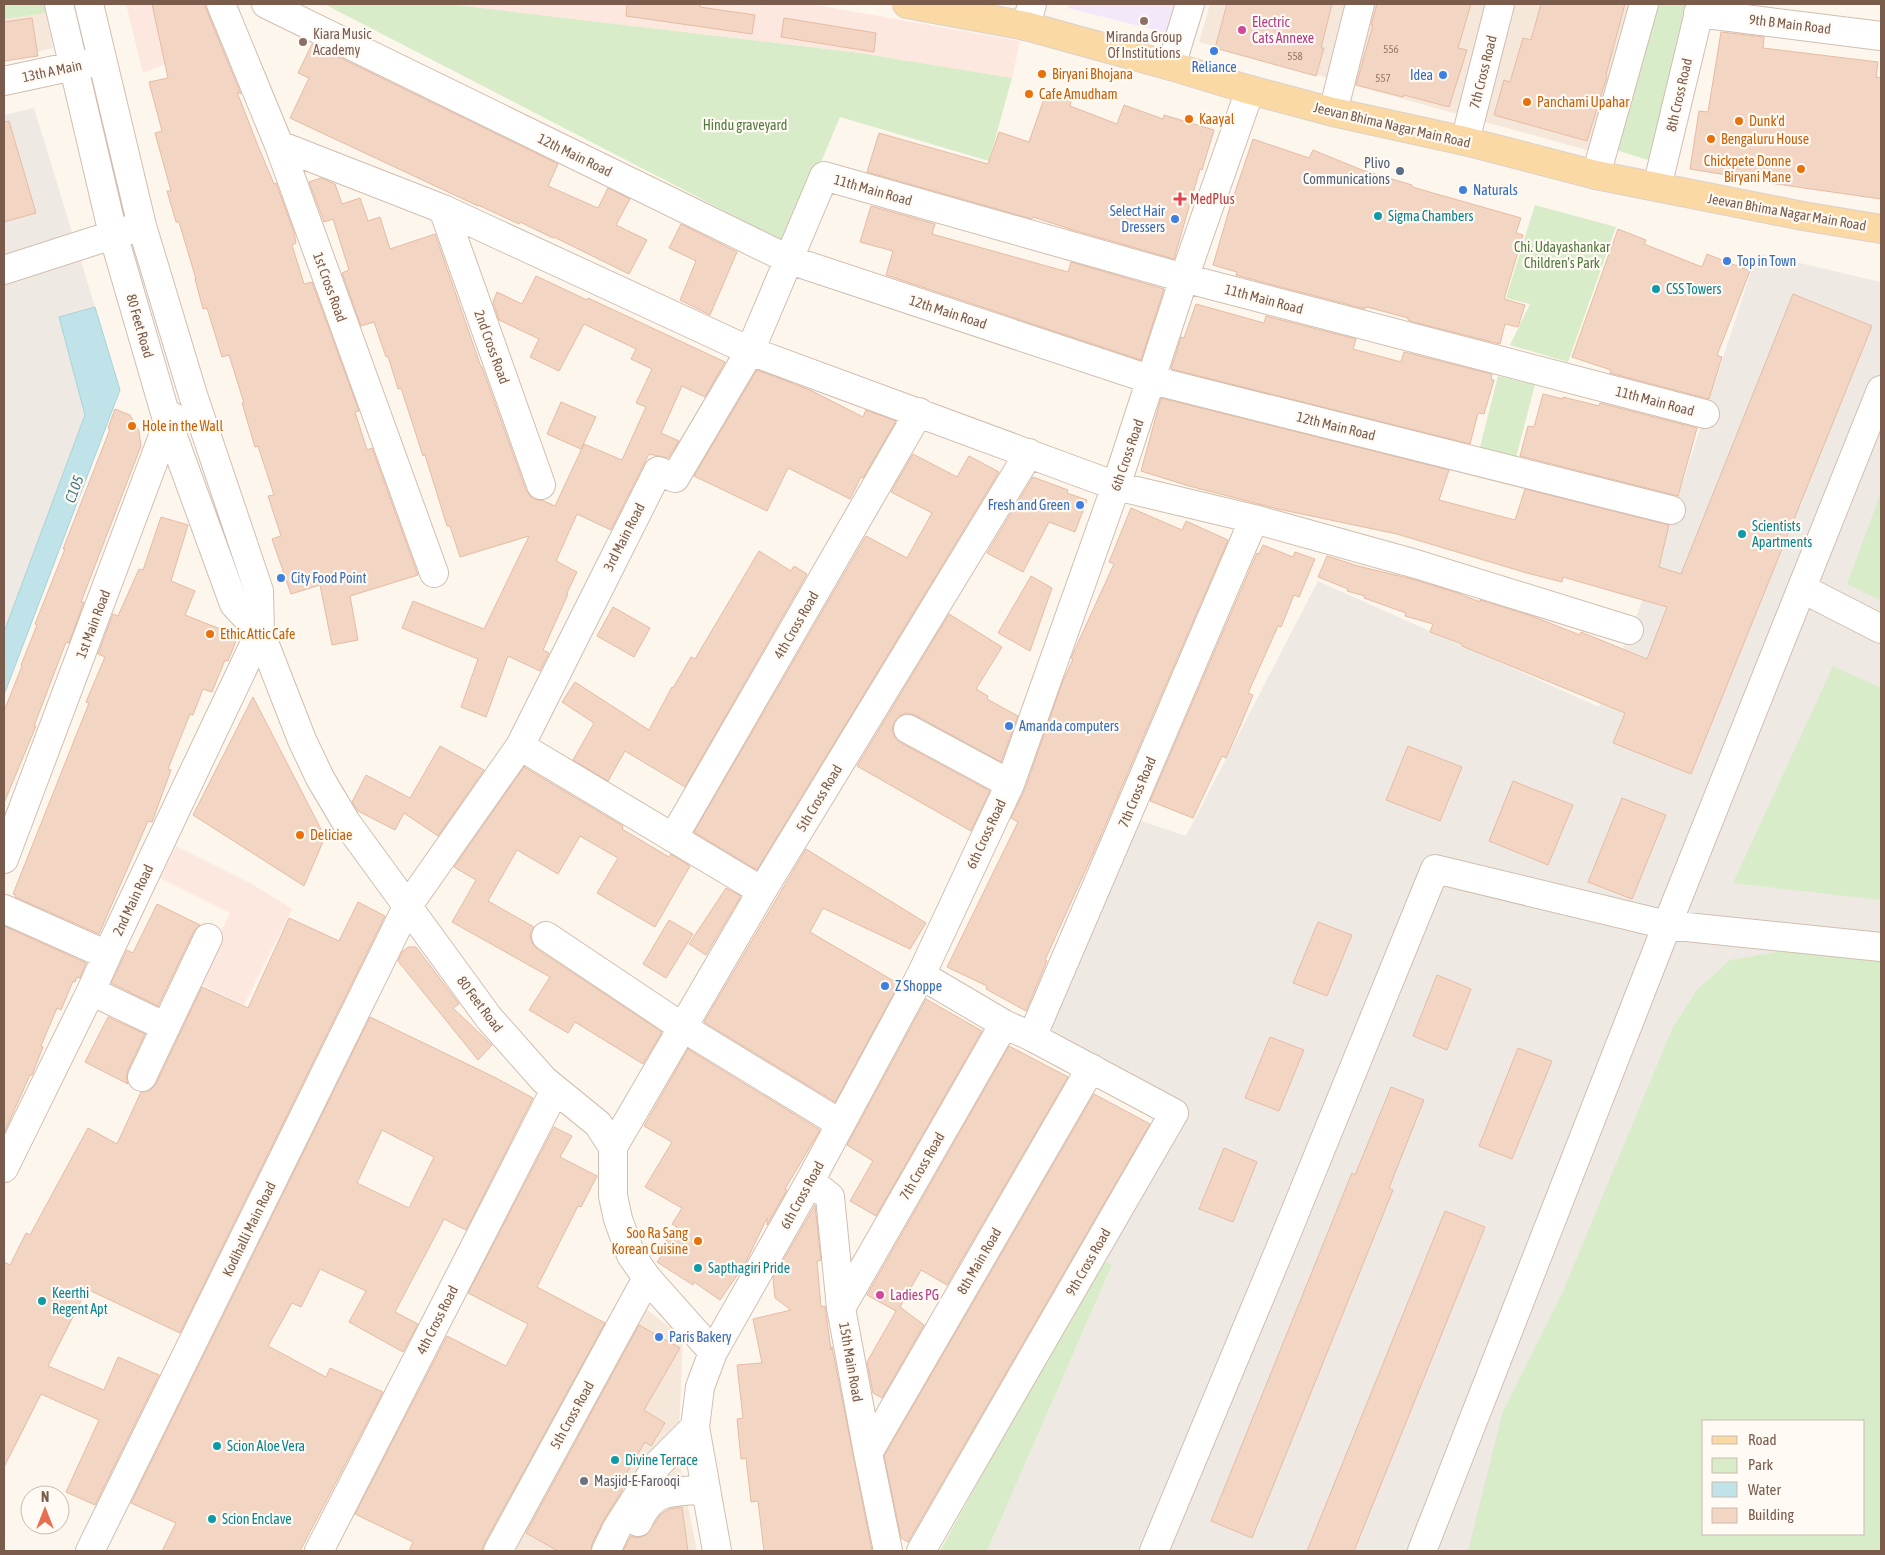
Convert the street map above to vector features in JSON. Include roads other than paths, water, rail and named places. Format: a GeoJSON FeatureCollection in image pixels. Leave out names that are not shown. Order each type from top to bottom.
{"type":"FeatureCollection","features":[{"type":"Feature","properties":{"kind":"main road","name":"Jeevan Bhima Nagar Main Road"},"geometry":{"type":"LineString","coordinates":[[907,4],[1029,15],[1172,66],[1250,90],[1333,112],[1465,141],[1596,175],[1803,216],[1881,229]]}},
{"type":"Feature","properties":{"kind":"street","name":"80 Feet Road"},"geometry":{"type":"LineString","coordinates":[[59,4],[113,234],[168,422],[234,604],[260,632]]}},
{"type":"Feature","properties":{"kind":"street","name":"80 Feet Road"},"geometry":{"type":"LineString","coordinates":[[89,4],[142,226],[192,395],[259,591],[260,632],[302,740],[320,778],[346,822],[489,1018],[529,1065],[555,1090],[598,1124],[613,1147]]}},
{"type":"Feature","properties":{"kind":"street","name":"1st Cross Road"},"geometry":{"type":"LineString","coordinates":[[221,4],[278,145],[434,573]]}},
{"type":"Feature","properties":{"kind":"street","name":"12th Main Road"},"geometry":{"type":"LineString","coordinates":[[266,4],[790,260],[1152,380],[1671,510]]}},
{"type":"Feature","properties":{"kind":"street"},"geometry":{"type":"LineString","coordinates":[[1172,66],[1190,4]]}},
{"type":"Feature","properties":{"kind":"street"},"geometry":{"type":"LineString","coordinates":[[1333,112],[1360,4]]}},
{"type":"Feature","properties":{"kind":"street","name":"7th Cross Road"},"geometry":{"type":"LineString","coordinates":[[1465,141],[1500,4]]}},
{"type":"Feature","properties":{"kind":"street"},"geometry":{"type":"LineString","coordinates":[[1596,175],[1644,4]]}},
{"type":"Feature","properties":{"kind":"street","name":"9th B Main Road"},"geometry":{"type":"LineString","coordinates":[[1699,8],[1881,36]]}},
{"type":"Feature","properties":{"kind":"street","name":"8th Cross Road"},"geometry":{"type":"LineString","coordinates":[[1657,187],[1699,8]]}},
{"type":"Feature","properties":{"kind":"street","name":"13th A Main"},"geometry":{"type":"LineString","coordinates":[[4,81],[101,60]]}},
{"type":"Feature","properties":{"kind":"street","name":"6th Cross Road"},"geometry":{"type":"LineString","coordinates":[[717,1551],[695,1427],[700,1387],[713,1352],[810,1181],[921,976],[1010,784],[1116,486],[1184,278],[1250,90]]}},
{"type":"Feature","properties":{"kind":"street"},"geometry":{"type":"LineString","coordinates":[[278,145],[443,209],[750,352],[919,412],[1116,486],[1254,519],[1416,564],[1629,630]]}},
{"type":"Feature","properties":{"kind":"street","name":"3rd Main Road"},"geometry":{"type":"LineString","coordinates":[[408,906],[520,746],[658,471],[675,478],[750,352],[824,176]]}},
{"type":"Feature","properties":{"kind":"street","name":"11th Main Road"},"geometry":{"type":"LineString","coordinates":[[824,176],[1184,278],[1705,414]]}},
{"type":"Feature","properties":{"kind":"street","name":"2nd Cross Road"},"geometry":{"type":"LineString","coordinates":[[443,209],[541,485]]}},
{"type":"Feature","properties":{"kind":"street"},"geometry":{"type":"LineString","coordinates":[[4,270],[142,226]]}},
{"type":"Feature","properties":{"kind":"street"},"geometry":{"type":"LineString","coordinates":[[1422,1551],[1667,925],[1881,390]]}},
{"type":"Feature","properties":{"kind":"street","name":"1st Main Road"},"geometry":{"type":"LineString","coordinates":[[4,859],[168,422],[192,395]]}},
{"type":"Feature","properties":{"kind":"street","name":"4th Cross Road"},"geometry":{"type":"LineString","coordinates":[[673,838],[919,412]]}},
{"type":"Feature","properties":{"kind":"street","name":"5th Cross Road"},"geometry":{"type":"LineString","coordinates":[[613,1147],[762,891],[1029,453]]}},
{"type":"Feature","properties":{"kind":"street","name":"7th Cross Road"},"geometry":{"type":"LineString","coordinates":[[1032,1037],[1254,519]]}},
{"type":"Feature","properties":{"kind":"street"},"geometry":{"type":"LineString","coordinates":[[1803,589],[1881,629]]}},
{"type":"Feature","properties":{"kind":"street","name":"2nd Main Road"},"geometry":{"type":"LineString","coordinates":[[4,1168],[92,991],[106,956],[260,632]]}},
{"type":"Feature","properties":{"kind":"street"},"geometry":{"type":"LineString","coordinates":[[908,729],[1010,784]]}},
{"type":"Feature","properties":{"kind":"street"},"geometry":{"type":"LineString","coordinates":[[520,746],[762,891]]}},
{"type":"Feature","properties":{"kind":"street"},"geometry":{"type":"LineString","coordinates":[[1154,1551],[1291,1223],[1435,870],[1667,925],[1881,946]]}},
{"type":"Feature","properties":{"kind":"street","name":"Kodihalli Main Road"},"geometry":{"type":"LineString","coordinates":[[90,1551],[408,906]]}},
{"type":"Feature","properties":{"kind":"street"},"geometry":{"type":"LineString","coordinates":[[4,910],[106,956]]}},
{"type":"Feature","properties":{"kind":"street"},"geometry":{"type":"LineString","coordinates":[[546,936],[682,1027],[841,1124]]}},
{"type":"Feature","properties":{"kind":"street"},"geometry":{"type":"LineString","coordinates":[[142,1077],[208,938]]}},
{"type":"Feature","properties":{"kind":"street"},"geometry":{"type":"LineString","coordinates":[[921,976],[1004,1024],[1032,1037]]}},
{"type":"Feature","properties":{"kind":"street"},"geometry":{"type":"LineString","coordinates":[[92,991],[166,1026]]}},
{"type":"Feature","properties":{"kind":"street","name":"7th Cross Road"},"geometry":{"type":"LineString","coordinates":[[841,1308],[1004,1024]]}},
{"type":"Feature","properties":{"kind":"street","name":"9th Cross Road"},"geometry":{"type":"LineString","coordinates":[[921,1551],[1174,1112],[1032,1037]]}},
{"type":"Feature","properties":{"kind":"street","name":"8th Main Road"},"geometry":{"type":"LineString","coordinates":[[868,1453],[1091,1068]]}},
{"type":"Feature","properties":{"kind":"street","name":"4th Cross Road"},"geometry":{"type":"LineString","coordinates":[[319,1551],[555,1090]]}},
{"type":"Feature","properties":{"kind":"street"},"geometry":{"type":"LineString","coordinates":[[613,1147],[613,1196],[618,1219],[631,1255],[647,1278],[713,1352]]}},
{"type":"Feature","properties":{"kind":"street","name":"15th Main Road"},"geometry":{"type":"LineString","coordinates":[[810,1181],[830,1197],[841,1308],[888,1551]]}},
{"type":"Feature","properties":{"kind":"street","name":"5th Cross Road"},"geometry":{"type":"LineString","coordinates":[[498,1551],[647,1278]]}},
{"type":"Feature","properties":{"kind":"street"},"geometry":{"type":"LineString","coordinates":[[606,1551],[617,1528],[658,1464],[695,1427]]}},
{"type":"Feature","properties":{"kind":"street"},"geometry":{"type":"LineString","coordinates":[[625,1551],[643,1510],[650,1501],[659,1495],[706,1489]]}},
{"type":"Feature","properties":{"kind":"water","name":"C105"},"geometry":{"type":"Polygon","coordinates":[[[95,307],[120,390],[4,695],[4,632],[85,415],[59,317],[95,307]]]}},
{"type":"Feature","properties":{"kind":"place","name":"Miranda Group Of Institutions"},"geometry":{"type":"Point","coordinates":[1144,21]}},
{"type":"Feature","properties":{"kind":"place","name":"Electric Cats Annexe"},"geometry":{"type":"Point","coordinates":[1242,30]}},
{"type":"Feature","properties":{"kind":"place","name":"Kiara Music Academy"},"geometry":{"type":"Point","coordinates":[303,42]}},
{"type":"Feature","properties":{"kind":"place","name":"Reliance"},"geometry":{"type":"Point","coordinates":[1214,51]}},
{"type":"Feature","properties":{"kind":"place","name":"Biryani Bhojana"},"geometry":{"type":"Point","coordinates":[1042,74]}},
{"type":"Feature","properties":{"kind":"place","name":"Idea"},"geometry":{"type":"Point","coordinates":[1443,75]}},
{"type":"Feature","properties":{"kind":"place","name":"Cafe Amudham"},"geometry":{"type":"Point","coordinates":[1029,94]}},
{"type":"Feature","properties":{"kind":"place","name":"Panchami Upahar"},"geometry":{"type":"Point","coordinates":[1527,102]}},
{"type":"Feature","properties":{"kind":"place","name":"Kaayal"},"geometry":{"type":"Point","coordinates":[1189,119]}},
{"type":"Feature","properties":{"kind":"place","name":"Dunk'd"},"geometry":{"type":"Point","coordinates":[1739,121]}},
{"type":"Feature","properties":{"kind":"place","name":"Bengaluru House"},"geometry":{"type":"Point","coordinates":[1711,139]}},
{"type":"Feature","properties":{"kind":"place","name":"Chickpete Donne Biryani Mane"},"geometry":{"type":"Point","coordinates":[1801,169]}},
{"type":"Feature","properties":{"kind":"place","name":"Plivo Communications"},"geometry":{"type":"Point","coordinates":[1400,171]}},
{"type":"Feature","properties":{"kind":"place","name":"Naturals"},"geometry":{"type":"Point","coordinates":[1463,190]}},
{"type":"Feature","properties":{"kind":"place","name":"MedPlus"},"geometry":{"type":"Point","coordinates":[1180,199]}},
{"type":"Feature","properties":{"kind":"place","name":"Sigma Chambers"},"geometry":{"type":"Point","coordinates":[1378,216]}},
{"type":"Feature","properties":{"kind":"place","name":"Select Hair Dressers"},"geometry":{"type":"Point","coordinates":[1175,219]}},
{"type":"Feature","properties":{"kind":"place","name":"Top in Town"},"geometry":{"type":"Point","coordinates":[1727,261]}},
{"type":"Feature","properties":{"kind":"place","name":"CSS Towers"},"geometry":{"type":"Point","coordinates":[1656,289]}},
{"type":"Feature","properties":{"kind":"place","name":"Hole in the Wall"},"geometry":{"type":"Point","coordinates":[132,426]}},
{"type":"Feature","properties":{"kind":"place","name":"Fresh and Green"},"geometry":{"type":"Point","coordinates":[1080,505]}},
{"type":"Feature","properties":{"kind":"place","name":"Scientists Apartments"},"geometry":{"type":"Point","coordinates":[1742,534]}},
{"type":"Feature","properties":{"kind":"place","name":"City Food Point"},"geometry":{"type":"Point","coordinates":[281,578]}},
{"type":"Feature","properties":{"kind":"place","name":"Ethic Attic Cafe"},"geometry":{"type":"Point","coordinates":[210,634]}},
{"type":"Feature","properties":{"kind":"place","name":"Amanda computers"},"geometry":{"type":"Point","coordinates":[1009,726]}},
{"type":"Feature","properties":{"kind":"place","name":"Deliciae"},"geometry":{"type":"Point","coordinates":[300,835]}},
{"type":"Feature","properties":{"kind":"place","name":"Z Shoppe"},"geometry":{"type":"Point","coordinates":[885,986]}},
{"type":"Feature","properties":{"kind":"place","name":"Soo Ra Sang Korean Cuisine"},"geometry":{"type":"Point","coordinates":[698,1241]}},
{"type":"Feature","properties":{"kind":"place","name":"Sapthagiri Pride"},"geometry":{"type":"Point","coordinates":[698,1268]}},
{"type":"Feature","properties":{"kind":"place","name":"Ladies PG"},"geometry":{"type":"Point","coordinates":[880,1295]}},
{"type":"Feature","properties":{"kind":"place","name":"Keerthi Regent Apt"},"geometry":{"type":"Point","coordinates":[42,1301]}},
{"type":"Feature","properties":{"kind":"place","name":"Paris Bakery"},"geometry":{"type":"Point","coordinates":[659,1337]}},
{"type":"Feature","properties":{"kind":"place","name":"Scion Aloe Vera"},"geometry":{"type":"Point","coordinates":[217,1446]}},
{"type":"Feature","properties":{"kind":"place","name":"Divine Terrace"},"geometry":{"type":"Point","coordinates":[615,1460]}},
{"type":"Feature","properties":{"kind":"place","name":"Masjid-E-Farooqi"},"geometry":{"type":"Point","coordinates":[584,1481]}},
{"type":"Feature","properties":{"kind":"place","name":"Scion Enclave"},"geometry":{"type":"Point","coordinates":[212,1519]}},
{"type":"Feature","properties":{"kind":"park label","name":"Hindu graveyard"},"geometry":{"type":"Point","coordinates":[745,125]}},
{"type":"Feature","properties":{"kind":"park label","name":"Chi. Udayashankar Children's Park"},"geometry":{"type":"Point","coordinates":[1562,256]}}]}
